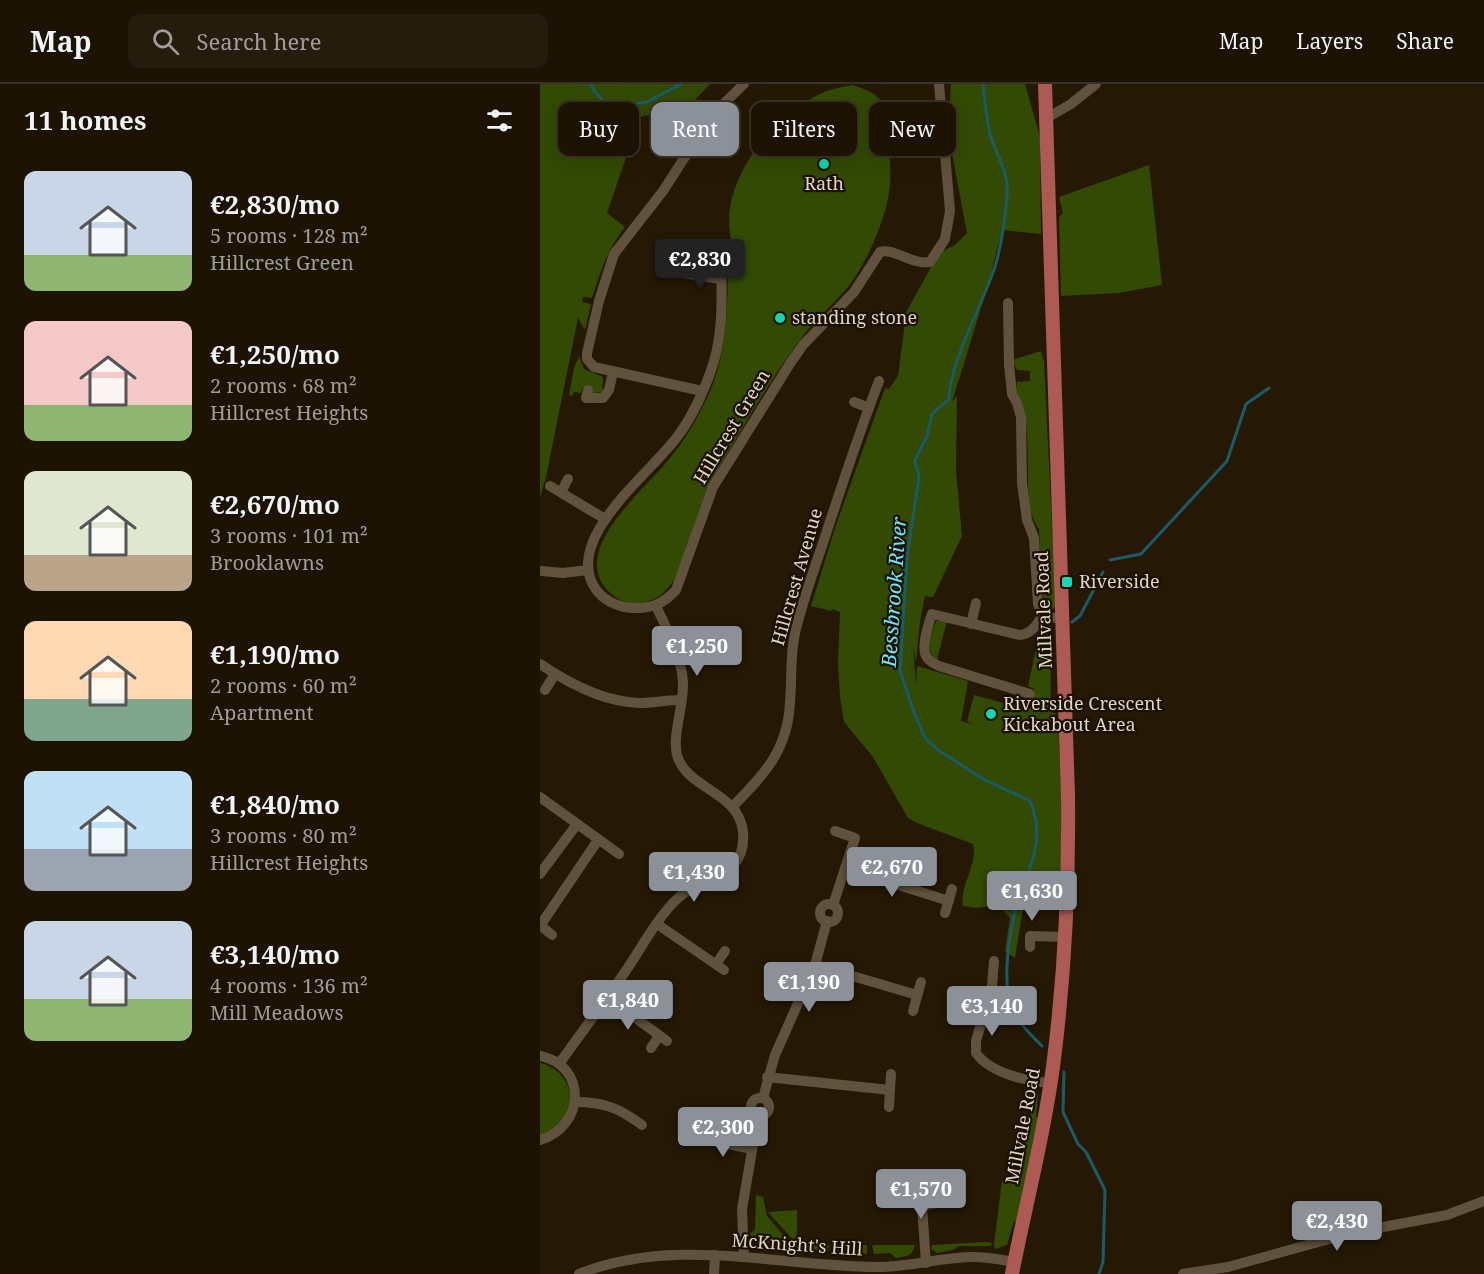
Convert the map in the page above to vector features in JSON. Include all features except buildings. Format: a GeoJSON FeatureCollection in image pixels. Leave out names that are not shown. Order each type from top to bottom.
{"type":"FeatureCollection","features":[{"type":"Feature","properties":{"kind":"main road","name":"Millvale Road"},"geometry":{"type":"LineString","coordinates":[[1013,1268],[1050,1083],[1066,937],[1068,887],[1068,796],[1045,84]]}},
{"type":"Feature","properties":{"kind":"street"},"geometry":{"type":"LineString","coordinates":[[702,392],[594,368],[587,359],[587,353],[599,301],[614,254],[663,191],[712,114],[744,84]]}},
{"type":"Feature","properties":{"kind":"street","name":"Hillcrest Green"},"geometry":{"type":"LineString","coordinates":[[656,606],[669,599],[676,590],[713,487],[803,345],[854,292],[880,252],[889,251],[920,264],[930,262],[945,239],[950,211],[939,84]]}},
{"type":"Feature","properties":{"kind":"street"},"geometry":{"type":"LineString","coordinates":[[1046,119],[1071,104],[1096,84]]}},
{"type":"Feature","properties":{"kind":"street"},"geometry":{"type":"LineString","coordinates":[[559,1064],[678,897],[694,887],[721,876],[739,856],[743,831],[732,807],[725,799],[694,779],[679,761],[675,748],[681,714],[683,684],[681,669],[656,606],[631,609],[607,600],[594,587],[588,570],[588,556],[605,519],[664,455],[685,425],[702,392],[711,369],[718,339],[722,301],[721,259]]}},
{"type":"Feature","properties":{"kind":"street"},"geometry":{"type":"LineString","coordinates":[[683,273],[721,279]]}},
{"type":"Feature","properties":{"kind":"street"},"geometry":{"type":"LineString","coordinates":[[1008,303],[1012,394],[1021,417],[1022,483],[1027,520],[1034,538],[1038,604],[1042,615],[1039,623],[1025,635],[932,615],[923,651],[927,659],[939,666],[1030,693]]}},
{"type":"Feature","properties":{"kind":"street"},"geometry":{"type":"LineString","coordinates":[[588,390],[586,398],[603,398],[609,390],[613,372]]}},
{"type":"Feature","properties":{"kind":"street","name":"Hillcrest Avenue"},"geometry":{"type":"LineString","coordinates":[[732,807],[769,768],[785,733],[789,717],[790,669],[796,627],[879,381]]}},
{"type":"Feature","properties":{"kind":"street"},"geometry":{"type":"LineString","coordinates":[[854,402],[869,408]]}},
{"type":"Feature","properties":{"kind":"street"},"geometry":{"type":"LineString","coordinates":[[561,492],[568,479]]}},
{"type":"Feature","properties":{"kind":"street"},"geometry":{"type":"LineString","coordinates":[[550,486],[605,519]]}},
{"type":"Feature","properties":{"kind":"street"},"geometry":{"type":"LineString","coordinates":[[542,571],[563,573],[588,570]]}},
{"type":"Feature","properties":{"kind":"street"},"geometry":{"type":"LineString","coordinates":[[971,624],[976,603]]}},
{"type":"Feature","properties":{"kind":"street"},"geometry":{"type":"LineString","coordinates":[[1042,615],[1050,618],[1062,617]]}},
{"type":"Feature","properties":{"kind":"street"},"geometry":{"type":"LineString","coordinates":[[540,664],[555,674],[598,694],[622,701],[640,703],[681,700]]}},
{"type":"Feature","properties":{"kind":"street"},"geometry":{"type":"LineString","coordinates":[[545,690],[555,674]]}},
{"type":"Feature","properties":{"kind":"street"},"geometry":{"type":"LineString","coordinates":[[540,797],[619,854]]}},
{"type":"Feature","properties":{"kind":"street"},"geometry":{"type":"LineString","coordinates":[[540,874],[577,824]]}},
{"type":"Feature","properties":{"kind":"street"},"geometry":{"type":"LineString","coordinates":[[744,1257],[742,1209],[758,1116],[764,1116],[770,1108],[768,1102],[763,1098],[767,1077],[815,964],[827,921],[832,921],[838,915],[833,905],[855,838],[835,831]]}},
{"type":"Feature","properties":{"kind":"street"},"geometry":{"type":"LineString","coordinates":[[552,935],[540,926],[598,840]]}},
{"type":"Feature","properties":{"kind":"street"},"geometry":{"type":"LineString","coordinates":[[845,868],[949,901]]}},
{"type":"Feature","properties":{"kind":"street"},"geometry":{"type":"LineString","coordinates":[[945,913],[952,889]]}},
{"type":"Feature","properties":{"kind":"street"},"geometry":{"type":"LineString","coordinates":[[657,924],[720,967],[725,951]]}},
{"type":"Feature","properties":{"kind":"street"},"geometry":{"type":"LineString","coordinates":[[1030,947],[1030,936],[1066,937]]}},
{"type":"Feature","properties":{"kind":"street"},"geometry":{"type":"LineString","coordinates":[[994,961],[992,986],[976,1041],[976,1053],[980,1059],[998,1070],[1022,1078],[1050,1083]]}},
{"type":"Feature","properties":{"kind":"street"},"geometry":{"type":"LineString","coordinates":[[815,964],[917,995]]}},
{"type":"Feature","properties":{"kind":"street"},"geometry":{"type":"LineString","coordinates":[[913,1011],[921,982]]}},
{"type":"Feature","properties":{"kind":"street"},"geometry":{"type":"LineString","coordinates":[[964,993],[987,1002]]}},
{"type":"Feature","properties":{"kind":"street"},"geometry":{"type":"LineString","coordinates":[[607,997],[663,1038],[651,1048]]}},
{"type":"Feature","properties":{"kind":"street"},"geometry":{"type":"LineString","coordinates":[[540,1056],[559,1064],[568,1075],[574,1088],[575,1102],[571,1116],[563,1128],[551,1137],[540,1140]]}},
{"type":"Feature","properties":{"kind":"street"},"geometry":{"type":"LineString","coordinates":[[889,1107],[891,1074]]}},
{"type":"Feature","properties":{"kind":"street"},"geometry":{"type":"LineString","coordinates":[[767,1077],[890,1090]]}},
{"type":"Feature","properties":{"kind":"street"},"geometry":{"type":"LineString","coordinates":[[575,1102],[595,1102],[613,1107],[642,1125]]}},
{"type":"Feature","properties":{"kind":"street"},"geometry":{"type":"LineString","coordinates":[[699,1138],[752,1149]]}},
{"type":"Feature","properties":{"kind":"street"},"geometry":{"type":"LineString","coordinates":[[891,1189],[922,1206],[958,1198]]}},
{"type":"Feature","properties":{"kind":"street"},"geometry":{"type":"LineString","coordinates":[[1184,1274],[1228,1267],[1352,1233],[1447,1215],[1484,1201]]}},
{"type":"Feature","properties":{"kind":"street"},"geometry":{"type":"LineString","coordinates":[[918,1267],[922,1206]]}},
{"type":"Feature","properties":{"kind":"street","name":"McKnight's Hill"},"geometry":{"type":"LineString","coordinates":[[579,1274],[625,1259],[666,1254],[716,1255],[876,1267],[918,1267],[974,1257],[1013,1268]]}},
{"type":"Feature","properties":{"kind":"street"},"geometry":{"type":"LineString","coordinates":[[714,1274],[716,1255]]}},
{"type":"Feature","properties":{"kind":"green space"},"geometry":{"type":"Polygon","coordinates":[[[540,84],[710,84],[693,102],[651,102],[651,114],[640,117],[639,120],[639,102],[558,102],[558,156],[627,156],[607,213],[625,227],[605,261],[592,298],[583,297],[582,302],[591,304],[585,330],[578,318],[540,497],[540,84]]]}},
{"type":"Feature","properties":{"kind":"green space"},"geometry":{"type":"Polygon","coordinates":[[[951,84],[1025,84],[1040,137],[1041,234],[1002,230],[989,282],[952,402],[957,396],[956,471],[962,536],[933,597],[925,596],[916,662],[913,647],[916,685],[917,666],[968,681],[961,721],[973,724],[967,721],[974,695],[1019,707],[1021,698],[1033,700],[1034,689],[1028,686],[1038,639],[1050,628],[1051,712],[1055,713],[1058,721],[1062,809],[1061,889],[1058,895],[1050,897],[1029,895],[1024,902],[1015,958],[1005,951],[1010,918],[998,905],[977,908],[963,906],[964,890],[973,858],[973,844],[908,818],[873,757],[844,722],[838,663],[840,612],[811,606],[836,525],[885,388],[889,389],[898,376],[904,316],[939,253],[955,245],[967,233],[953,156],[956,156],[956,102],[950,102],[951,84]]]}},
{"type":"Feature","properties":{"kind":"green space"},"geometry":{"type":"Polygon","coordinates":[[[853,85],[871,93],[882,102],[869,102],[869,156],[889,156],[888,196],[881,224],[855,277],[798,342],[749,417],[718,470],[702,503],[685,557],[668,589],[655,599],[639,603],[621,600],[615,597],[601,581],[597,564],[601,545],[624,508],[679,446],[711,389],[723,345],[728,269],[733,262],[729,216],[732,197],[739,178],[751,156],[857,156],[857,102],[807,102],[833,89],[853,85]]]}},
{"type":"Feature","properties":{"kind":"green space"},"geometry":{"type":"Polygon","coordinates":[[[1149,165],[1162,285],[1118,293],[1061,296],[1059,217],[1063,213],[1059,197],[1149,165]]]}},
{"type":"Feature","properties":{"kind":"green space"},"geometry":{"type":"Polygon","coordinates":[[[1041,351],[1044,361],[1056,607],[1052,610],[1046,607],[1042,592],[1039,529],[1029,502],[1026,424],[1023,406],[1016,391],[1017,382],[1030,381],[1030,371],[1017,370],[1012,360],[1041,351]]]}},
{"type":"Feature","properties":{"kind":"green space"},"geometry":{"type":"Polygon","coordinates":[[[579,356],[584,369],[603,377],[602,392],[593,393],[592,389],[583,387],[581,393],[574,392],[572,396],[569,395],[574,368],[579,356]]]}},
{"type":"Feature","properties":{"kind":"green space"},"geometry":{"type":"Polygon","coordinates":[[[936,621],[947,621],[937,660],[929,647],[930,636],[936,621]]]}},
{"type":"Feature","properties":{"kind":"green space"},"geometry":{"type":"Polygon","coordinates":[[[540,1063],[561,1075],[570,1095],[562,1122],[540,1136],[540,1063]]]}},
{"type":"Feature","properties":{"kind":"green space"},"geometry":{"type":"Polygon","coordinates":[[[1035,1092],[1038,1095],[1036,1117],[1039,1119],[1016,1222],[1014,1221],[1007,1245],[995,1249],[1002,1181],[1016,1182],[1019,1177],[1035,1092]]]}},
{"type":"Feature","properties":{"kind":"green space"},"geometry":{"type":"Polygon","coordinates":[[[756,1195],[763,1197],[767,1216],[789,1242],[751,1243],[750,1233],[755,1230],[756,1195]]]}},
{"type":"Feature","properties":{"kind":"green space"},"geometry":{"type":"Polygon","coordinates":[[[797,1210],[797,1244],[768,1212],[797,1210]]]}},
{"type":"Feature","properties":{"kind":"green space"},"geometry":{"type":"Polygon","coordinates":[[[992,1243],[991,1246],[959,1246],[953,1250],[937,1253],[931,1249],[932,1245],[992,1243]]]}},
{"type":"Feature","properties":{"kind":"green space"},"geometry":{"type":"Polygon","coordinates":[[[829,1245],[828,1252],[811,1250],[805,1254],[759,1250],[756,1246],[829,1245]]]}},
{"type":"Feature","properties":{"kind":"green space"},"geometry":{"type":"Polygon","coordinates":[[[833,1245],[867,1245],[867,1254],[832,1252],[833,1245]]]}},
{"type":"Feature","properties":{"kind":"green space"},"geometry":{"type":"Polygon","coordinates":[[[872,1245],[915,1245],[911,1254],[896,1258],[890,1253],[874,1254],[872,1245]]]}},
{"type":"Feature","properties":{"kind":"waterway","name":"Bessbrook River"},"geometry":{"type":"LineString","coordinates":[[591,84],[594,91],[609,107],[647,102],[681,84]]}},
{"type":"Feature","properties":{"kind":"waterway","name":"Bessbrook River"},"geometry":{"type":"LineString","coordinates":[[983,84],[990,134],[1006,178],[1004,224],[995,267],[959,354],[950,386],[949,399],[932,414],[927,436],[915,460],[919,477],[907,557],[900,671],[925,738],[938,750],[983,779],[1030,801],[1037,832],[1036,847],[1014,916],[1008,953],[1007,980],[1008,993],[1015,1015],[1042,1046]]}},
{"type":"Feature","properties":{"kind":"waterway"},"geometry":{"type":"LineString","coordinates":[[1110,560],[1141,554],[1227,461],[1246,404],[1269,388]]}},
{"type":"Feature","properties":{"kind":"waterway"},"geometry":{"type":"LineString","coordinates":[[1072,622],[1080,616],[1103,572]]}},
{"type":"Feature","properties":{"kind":"waterway","name":"Bessbrook River"},"geometry":{"type":"LineString","coordinates":[[1064,1072],[1063,1112],[1078,1144],[1086,1152],[1105,1190],[1103,1262],[1099,1274]]}},
{"type":"Feature","properties":{"kind":"place","name":"Rath"},"geometry":{"type":"Point","coordinates":[824,164]}},
{"type":"Feature","properties":{"kind":"place","name":"standing stone"},"geometry":{"type":"Point","coordinates":[780,318]}},
{"type":"Feature","properties":{"kind":"place","name":"Riverside"},"geometry":{"type":"Point","coordinates":[1067,582]}},
{"type":"Feature","properties":{"kind":"place","name":"Riverside Crescent Kickabout Area"},"geometry":{"type":"Point","coordinates":[991,714]}}]}
